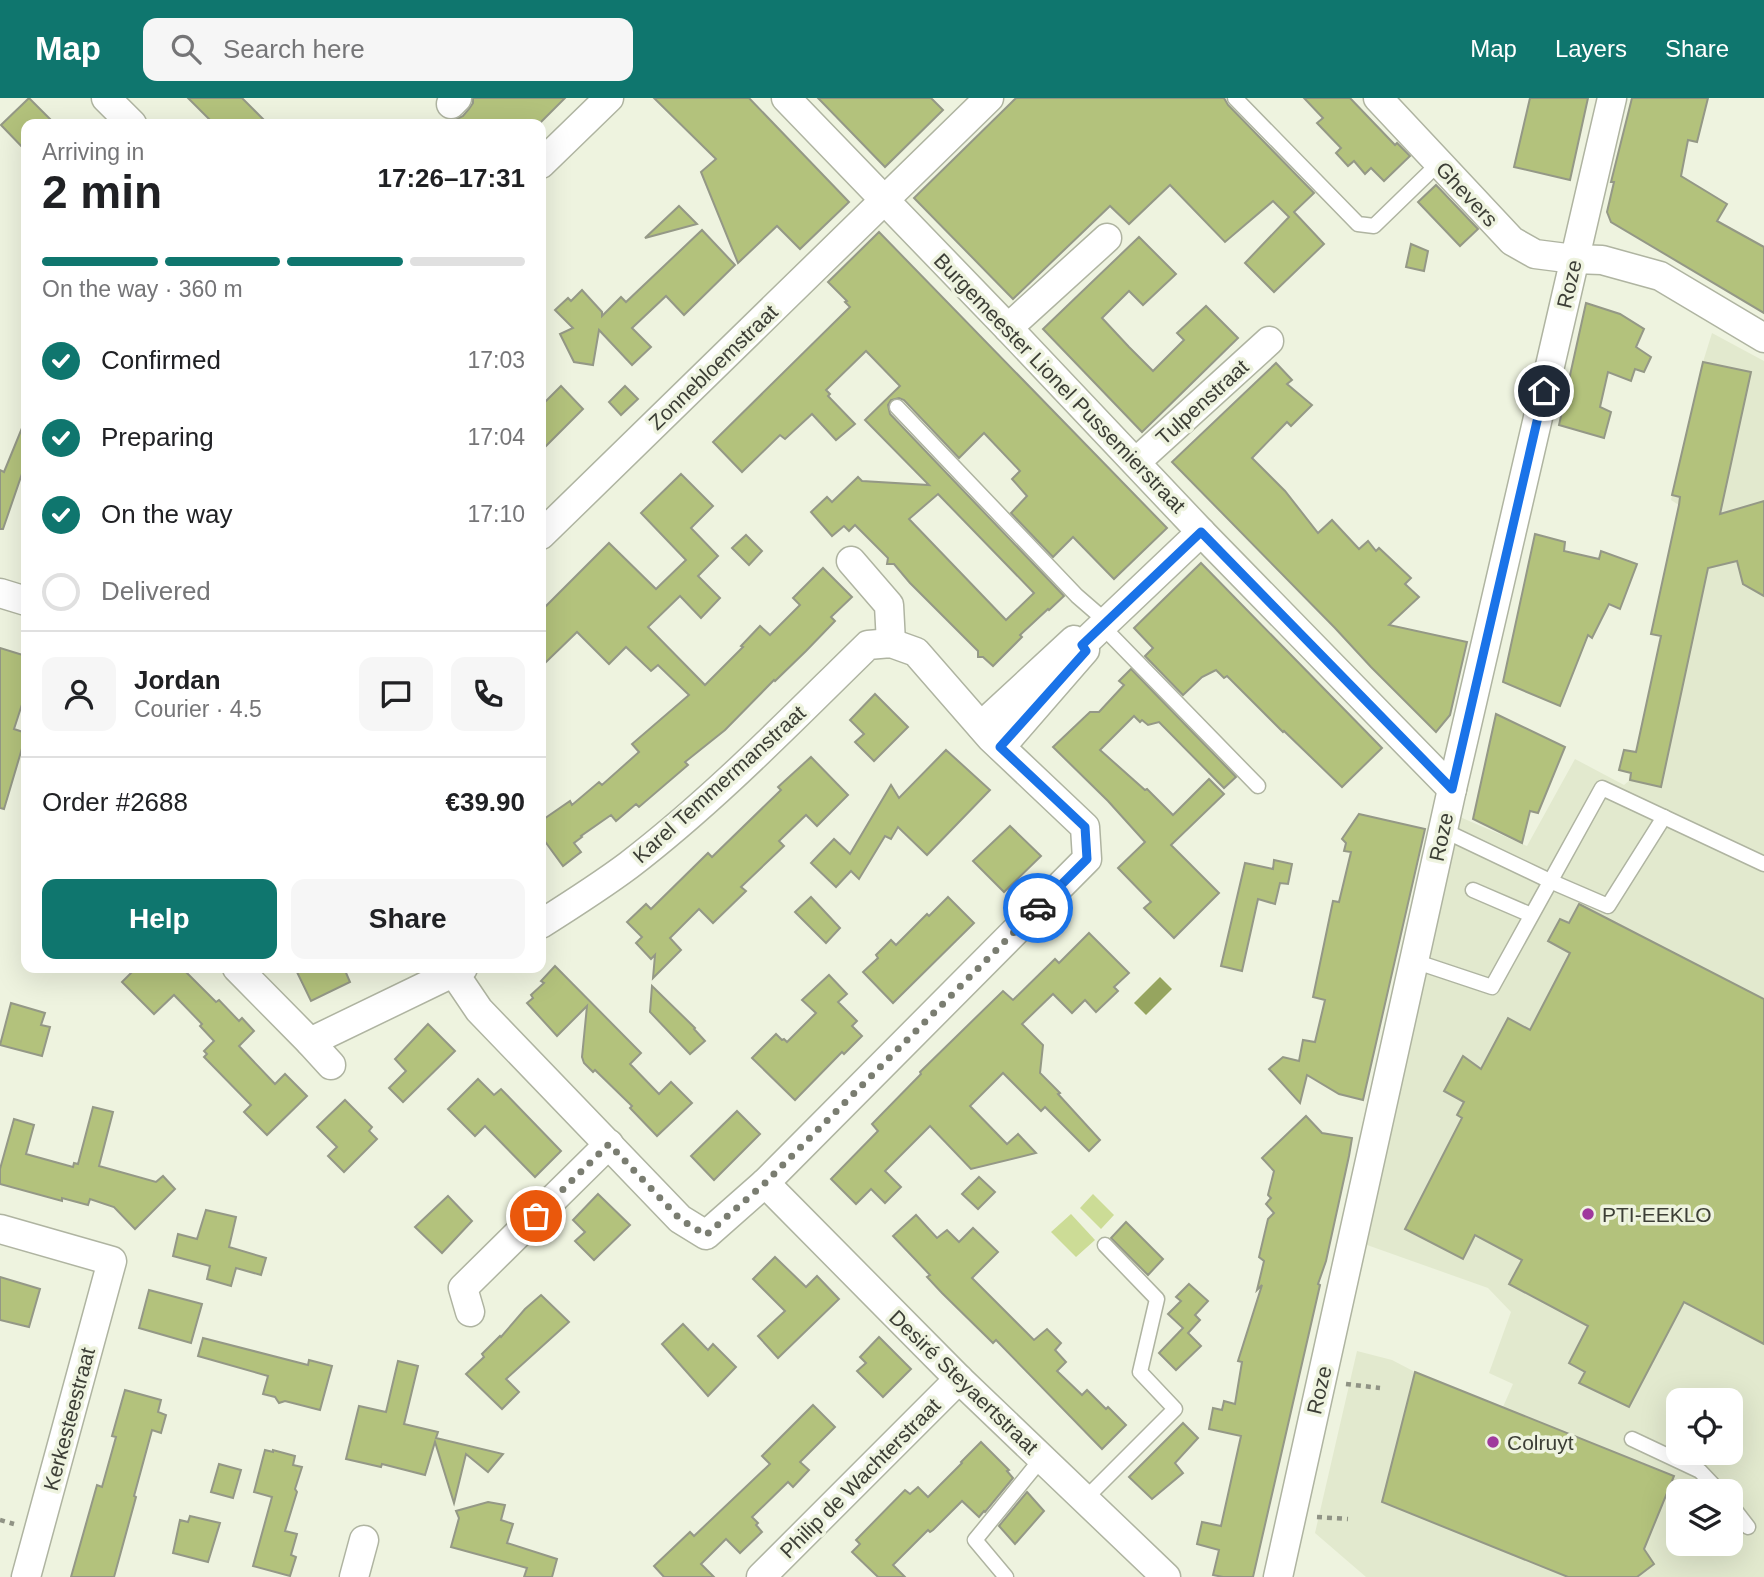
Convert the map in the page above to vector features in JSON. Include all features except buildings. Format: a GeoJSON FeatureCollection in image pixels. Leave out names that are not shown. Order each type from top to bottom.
{"type":"FeatureCollection","features":[{"type":"Feature","properties":{"kind":"street"},"geometry":{"type":"LineString","coordinates":[[106,98],[127,119]]}},
{"type":"Feature","properties":{"kind":"street"},"geometry":{"type":"LineString","coordinates":[[546,159],[609,98]]}},
{"type":"Feature","properties":{"kind":"street","name":"Burgemeester Lionel Pussemierstraat"},"geometry":{"type":"LineString","coordinates":[[786,98],[1009,328],[1201,532],[1452,789]]}},
{"type":"Feature","properties":{"kind":"street","name":"Zonnebloemstraat"},"geometry":{"type":"LineString","coordinates":[[546,530],[989,98]]}},
{"type":"Feature","properties":{"kind":"street","name":"Ghevers"},"geometry":{"type":"LineString","coordinates":[[1378,98],[1512,241],[1535,254],[1602,260],[1660,275],[1764,338]]}},
{"type":"Feature","properties":{"kind":"street","name":"Roze"},"geometry":{"type":"LineString","coordinates":[[1278,1577],[1452,789],[1612,98]]}},
{"type":"Feature","properties":{"kind":"street"},"geometry":{"type":"LineString","coordinates":[[1009,328],[1107,238]]}},
{"type":"Feature","properties":{"kind":"street","name":"Tulpenstraat"},"geometry":{"type":"LineString","coordinates":[[1136,462],[1269,341]]}},
{"type":"Feature","properties":{"kind":"street"},"geometry":{"type":"LineString","coordinates":[[1000,747],[1086,651],[1097,631],[1201,532]]}},
{"type":"Feature","properties":{"kind":"street"},"geometry":{"type":"LineString","coordinates":[[460,973],[478,1010],[680,1219],[706,1235],[765,1183],[1087,859],[1085,827],[1000,747],[916,652],[891,643],[889,605],[851,561]]}},
{"type":"Feature","properties":{"kind":"street"},"geometry":{"type":"LineString","coordinates":[[0,593],[21,599]]}},
{"type":"Feature","properties":{"kind":"street"},"geometry":{"type":"LineString","coordinates":[[981,726],[1074,640],[1097,631]]}},
{"type":"Feature","properties":{"kind":"street","name":"Karel Temmermanstraat"},"geometry":{"type":"LineString","coordinates":[[546,921],[628,865],[689,816],[868,645],[891,643]]}},
{"type":"Feature","properties":{"kind":"street"},"geometry":{"type":"LineString","coordinates":[[242,973],[331,1065]]}},
{"type":"Feature","properties":{"kind":"street"},"geometry":{"type":"LineString","coordinates":[[310,1042],[453,973]]}},
{"type":"Feature","properties":{"kind":"street"},"geometry":{"type":"LineString","coordinates":[[470,1312],[463,1288],[609,1144]]}},
{"type":"Feature","properties":{"kind":"street","name":"Desiré Steyaertstraat"},"geometry":{"type":"LineString","coordinates":[[765,1183],[959,1379],[1166,1577]]}},
{"type":"Feature","properties":{"kind":"street","name":"Kerkesteestraat"},"geometry":{"type":"LineString","coordinates":[[0,1229],[112,1261],[26,1577]]}},
{"type":"Feature","properties":{"kind":"street","name":"Philip de Wachterstraat"},"geometry":{"type":"LineString","coordinates":[[761,1577],[959,1379]]}},
{"type":"Feature","properties":{"kind":"street"},"geometry":{"type":"LineString","coordinates":[[354,1577],[365,1540]]}},
{"type":"Feature","properties":{"kind":"lane"},"geometry":{"type":"LineString","coordinates":[[1235,98],[1358,224],[1374,226],[1439,163]]}},
{"type":"Feature","properties":{"kind":"lane"},"geometry":{"type":"LineString","coordinates":[[897,407],[1077,596],[1097,631],[1258,786]]}},
{"type":"Feature","properties":{"kind":"lane"},"geometry":{"type":"LineString","coordinates":[[1414,961],[1492,987],[1602,788],[1764,864]]}},
{"type":"Feature","properties":{"kind":"lane"},"geometry":{"type":"LineString","coordinates":[[1443,830],[1608,906],[1664,817]]}},
{"type":"Feature","properties":{"kind":"lane"},"geometry":{"type":"LineString","coordinates":[[1473,890],[1531,915]]}},
{"type":"Feature","properties":{"kind":"lane"},"geometry":{"type":"LineString","coordinates":[[1085,1499],[1175,1409],[1140,1372],[1157,1299],[1105,1245]]}},
{"type":"Feature","properties":{"kind":"lane"},"geometry":{"type":"LineString","coordinates":[[1632,1439],[1700,1471],[1708,1479]]}},
{"type":"Feature","properties":{"kind":"lane"},"geometry":{"type":"LineString","coordinates":[[1006,1577],[975,1540],[1042,1458]]}},
{"type":"Feature","properties":{"kind":"lane"},"geometry":{"type":"LineString","coordinates":[[1743,1521],[1748,1527]]}},
{"type":"Feature","properties":{"kind":"path"},"geometry":{"type":"LineString","coordinates":[[1321,1381],[1380,1388]]}},
{"type":"Feature","properties":{"kind":"shaded area"},"geometry":{"type":"Polygon","coordinates":[[[1712,333],[1764,361],[1764,1577],[1366,1577],[1315,1533],[1357,1351],[1392,1360],[1503,1407],[1513,1384],[1489,1373],[1511,1312],[1488,1288],[1353,1240],[1460,817],[1527,846],[1575,759],[1624,785],[1630,780],[1688,511],[1671,500],[1712,333]]]}},
{"type":"Feature","properties":{"kind":"shaded area"},"geometry":{"type":"Polygon","coordinates":[[[1160,977],[1172,989],[1146,1015],[1134,1003],[1160,977]]]}},
{"type":"Feature","properties":{"kind":"shaded area"},"geometry":{"type":"Polygon","coordinates":[[[1093,1194],[1114,1215],[1101,1229],[1080,1208],[1093,1194]]]}},
{"type":"Feature","properties":{"kind":"shaded area"},"geometry":{"type":"Polygon","coordinates":[[[1071,1214],[1095,1240],[1076,1257],[1051,1232],[1071,1214]]]}},
{"type":"Feature","properties":{"kind":"way so far"},"geometry":{"type":"LineString","coordinates":[[536,1216],[609,1144],[680,1219],[706,1235],[765,1183],[1038,908]]}},
{"type":"Feature","properties":{"kind":"place","name":"PTI-EEKLO"},"geometry":{"type":"Point","coordinates":[1588,1214]}},
{"type":"Feature","properties":{"kind":"place","name":"Colruyt"},"geometry":{"type":"Point","coordinates":[1493,1442]}},
{"type":"Feature","properties":{"kind":"route"},"geometry":{"type":"LineString","coordinates":[[1038,908],[1087,859],[1085,827],[1000,747],[1086,651],[1082,645],[1201,532],[1452,789],[1544,391]]}}]}
